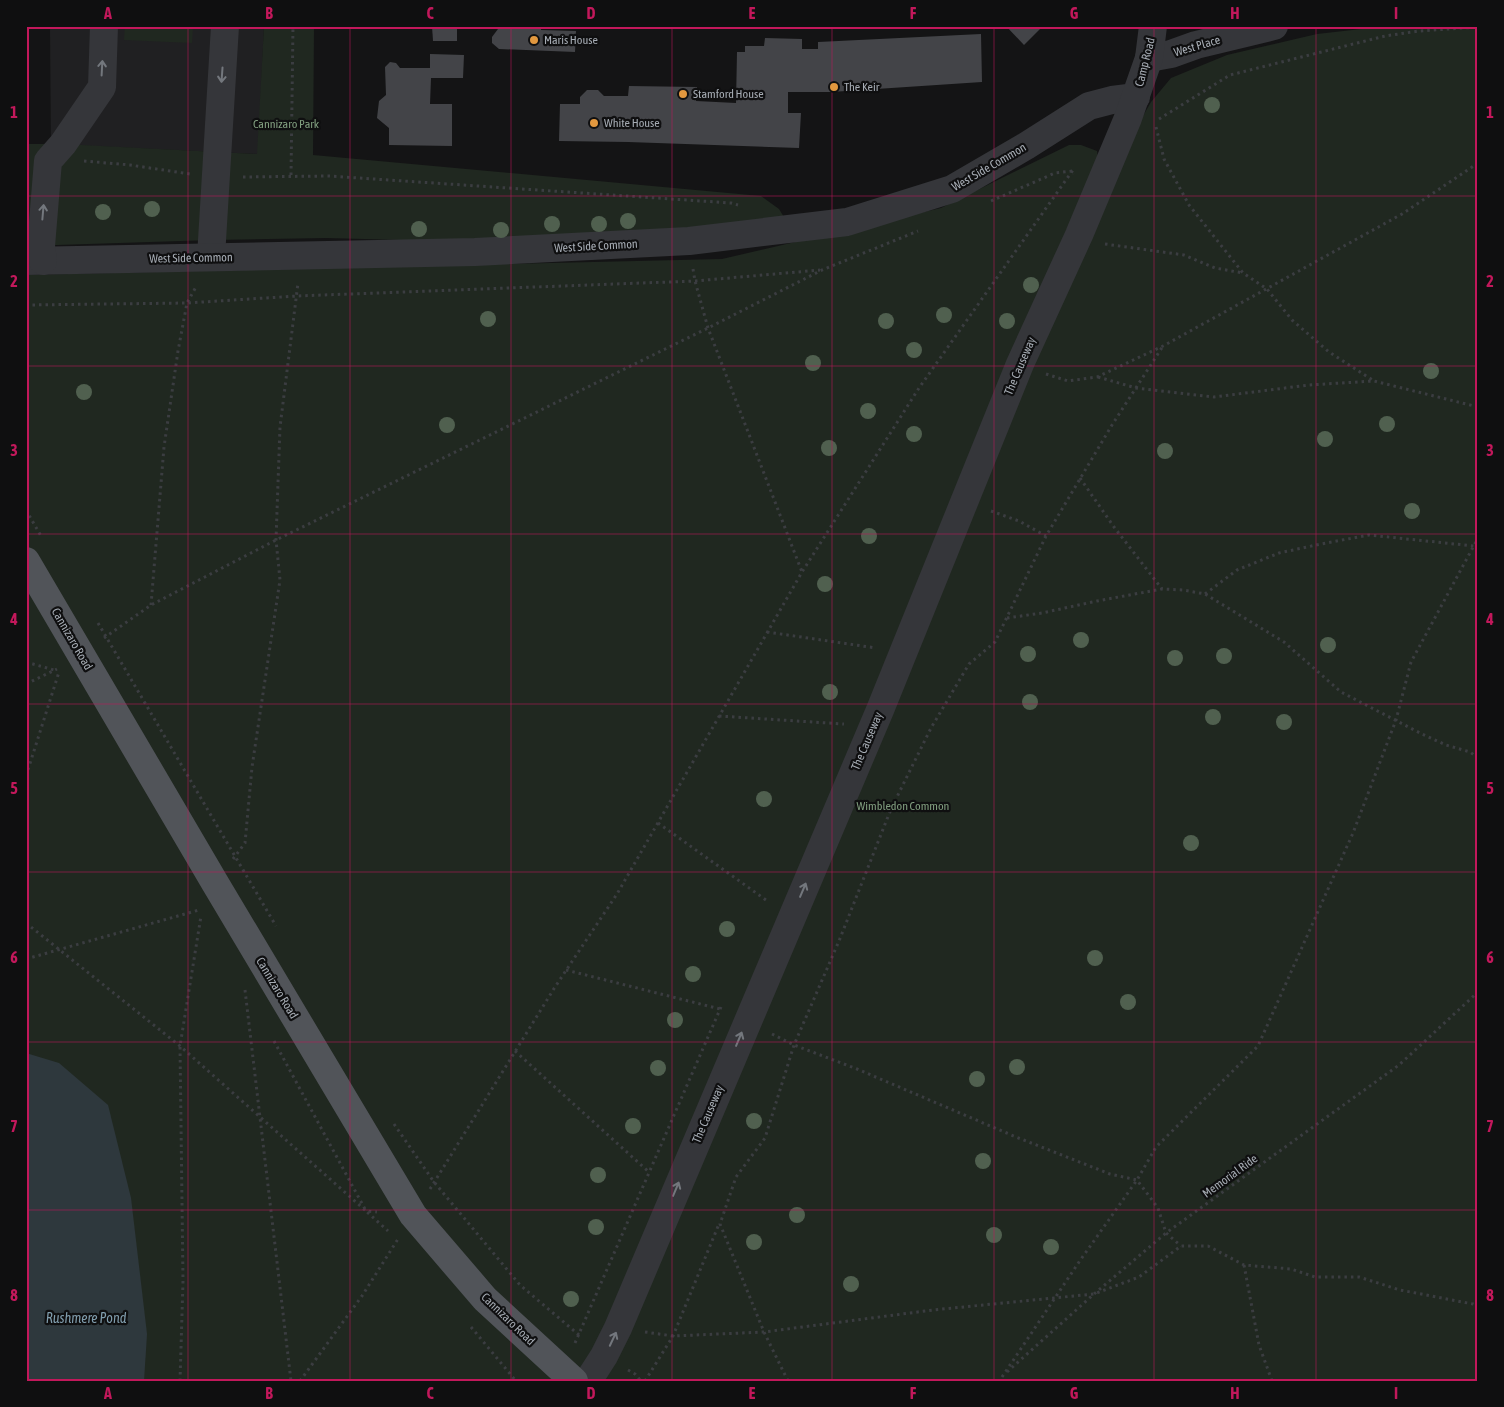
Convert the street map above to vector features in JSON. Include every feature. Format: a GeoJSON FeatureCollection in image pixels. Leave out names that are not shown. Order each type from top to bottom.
{"type":"FeatureCollection","features":[{"type":"Feature","properties":{"kind":"main road","name":"Cannizaro Road"},"geometry":{"type":"LineString","coordinates":[[36,552],[81,655],[413,1216],[485,1299],[574,1381]]}},
{"type":"Feature","properties":{"kind":"street"},"geometry":{"type":"LineString","coordinates":[[34,261],[41,246],[48,161],[63,144],[102,87],[104,26]]}},
{"type":"Feature","properties":{"kind":"street"},"geometry":{"type":"LineString","coordinates":[[211,257],[225,26]]}},
{"type":"Feature","properties":{"kind":"street","name":"Camp Road"},"geometry":{"type":"LineString","coordinates":[[1136,98],[1149,58],[1154,26]]}},
{"type":"Feature","properties":{"kind":"street","name":"West Place"},"geometry":{"type":"LineString","coordinates":[[1149,58],[1171,54],[1196,45],[1274,26]]}},
{"type":"Feature","properties":{"kind":"street","name":"The Causeway"},"geometry":{"type":"LineString","coordinates":[[588,1381],[604,1356],[618,1328],[880,710],[1020,364],[1079,235],[1136,98]]}},
{"type":"Feature","properties":{"kind":"street","name":"West Side Common"},"geometry":{"type":"LineString","coordinates":[[34,261],[475,252],[689,241],[847,222],[952,189],[1026,146],[1089,106],[1112,100],[1136,98]]}},
{"type":"Feature","properties":{"kind":"path"},"geometry":{"type":"LineString","coordinates":[[291,175],[293,26]]}},
{"type":"Feature","properties":{"kind":"path"},"geometry":{"type":"LineString","coordinates":[[1374,381],[1329,352],[1292,320],[1267,289],[1243,273],[1189,204],[1164,159],[1155,121],[1230,74],[1385,36],[1420,31],[1478,27]]}},
{"type":"Feature","properties":{"kind":"path"},"geometry":{"type":"LineString","coordinates":[[48,161],[82,160],[215,178],[291,175],[328,176],[739,205]]}},
{"type":"Feature","properties":{"kind":"path"},"geometry":{"type":"LineString","coordinates":[[1020,364],[1049,376],[1068,380],[1097,377],[1163,346],[1402,214],[1478,163]]}},
{"type":"Feature","properties":{"kind":"path"},"geometry":{"type":"LineString","coordinates":[[300,1381],[362,1296],[566,970],[617,894],[802,572],[919,388],[1077,164]]}},
{"type":"Feature","properties":{"kind":"path"},"geometry":{"type":"LineString","coordinates":[[989,202],[1055,173],[1073,171]]}},
{"type":"Feature","properties":{"kind":"path"},"geometry":{"type":"LineString","coordinates":[[81,655],[151,604],[276,540],[822,270],[921,230]]}},
{"type":"Feature","properties":{"kind":"path"},"geometry":{"type":"LineString","coordinates":[[1079,235],[1104,244],[1184,255],[1215,268],[1243,273]]}},
{"type":"Feature","properties":{"kind":"path"},"geometry":{"type":"LineString","coordinates":[[689,241],[694,281],[708,328],[802,572]]}},
{"type":"Feature","properties":{"kind":"path"},"geometry":{"type":"LineString","coordinates":[[215,883],[245,843],[252,767],[280,580],[276,540],[280,426],[301,256]]}},
{"type":"Feature","properties":{"kind":"path"},"geometry":{"type":"LineString","coordinates":[[151,604],[164,447],[178,351],[188,303],[211,257]]}},
{"type":"Feature","properties":{"kind":"path"},"geometry":{"type":"LineString","coordinates":[[26,306],[188,303],[297,296],[694,281],[822,270]]}},
{"type":"Feature","properties":{"kind":"path"},"geometry":{"type":"LineString","coordinates":[[645,1381],[673,1336],[720,1224],[736,1177],[765,1138],[794,1045],[839,941],[891,809],[931,728],[969,664],[995,642],[1046,536],[1163,346]]}},
{"type":"Feature","properties":{"kind":"path"},"geometry":{"type":"LineString","coordinates":[[1097,377],[1136,388],[1214,397],[1309,385],[1374,381],[1478,407]]}},
{"type":"Feature","properties":{"kind":"path"},"geometry":{"type":"LineString","coordinates":[[1080,478],[1162,589]]}},
{"type":"Feature","properties":{"kind":"path"},"geometry":{"type":"LineString","coordinates":[[965,501],[1019,521],[1046,536]]}},
{"type":"Feature","properties":{"kind":"path"},"geometry":{"type":"LineString","coordinates":[[26,510],[36,552]]}},
{"type":"Feature","properties":{"kind":"path"},"geometry":{"type":"LineString","coordinates":[[1205,594],[1237,570],[1279,553],[1369,535],[1474,546]]}},
{"type":"Feature","properties":{"kind":"path"},"geometry":{"type":"LineString","coordinates":[[1002,1376],[1137,1180],[1156,1147],[1258,1046],[1353,832],[1396,720],[1411,662],[1478,538]]}},
{"type":"Feature","properties":{"kind":"path"},"geometry":{"type":"LineString","coordinates":[[1006,618],[1042,613],[1162,589],[1205,594],[1284,642],[1341,692],[1446,745],[1470,752],[1478,758]]}},
{"type":"Feature","properties":{"kind":"path"},"geometry":{"type":"LineString","coordinates":[[96,621],[236,855],[279,931]]}},
{"type":"Feature","properties":{"kind":"path"},"geometry":{"type":"LineString","coordinates":[[767,632],[879,648]]}},
{"type":"Feature","properties":{"kind":"path"},"geometry":{"type":"LineString","coordinates":[[26,662],[55,670]]}},
{"type":"Feature","properties":{"kind":"path"},"geometry":{"type":"LineString","coordinates":[[26,684],[61,668],[26,776]]}},
{"type":"Feature","properties":{"kind":"path"},"geometry":{"type":"LineString","coordinates":[[719,716],[845,724]]}},
{"type":"Feature","properties":{"kind":"path"},"geometry":{"type":"LineString","coordinates":[[658,823],[766,900]]}},
{"type":"Feature","properties":{"kind":"path"},"geometry":{"type":"LineString","coordinates":[[26,959],[202,909],[180,1046],[183,1281],[180,1381]]}},
{"type":"Feature","properties":{"kind":"path"},"geometry":{"type":"LineString","coordinates":[[26,923],[180,1046],[366,1211],[413,1216]]}},
{"type":"Feature","properties":{"kind":"path"},"geometry":{"type":"LineString","coordinates":[[566,970],[720,1008]]}},
{"type":"Feature","properties":{"kind":"path"},"geometry":{"type":"LineString","coordinates":[[244,987],[291,1381]]}},
{"type":"Feature","properties":{"kind":"path","name":"Memorial Ride"},"geometry":{"type":"LineString","coordinates":[[998,1381],[1094,1294],[1166,1233],[1399,1065],[1478,992]]}},
{"type":"Feature","properties":{"kind":"path"},"geometry":{"type":"LineString","coordinates":[[747,1021],[794,1045],[857,1068],[1016,1137],[1110,1174],[1137,1180],[1158,1208],[1166,1233],[1181,1246]]}},
{"type":"Feature","properties":{"kind":"path"},"geometry":{"type":"LineString","coordinates":[[515,1051],[650,1172]]}},
{"type":"Feature","properties":{"kind":"path"},"geometry":{"type":"LineString","coordinates":[[392,1120],[434,1182],[520,1285],[604,1356]]}},
{"type":"Feature","properties":{"kind":"path"},"geometry":{"type":"LineString","coordinates":[[720,1224],[764,1332],[788,1381]]}},
{"type":"Feature","properties":{"kind":"path"},"geometry":{"type":"LineString","coordinates":[[618,1328],[673,1336],[764,1332],[933,1310],[1094,1294],[1139,1277],[1181,1246],[1208,1246],[1244,1265],[1290,1269],[1315,1277],[1359,1277],[1400,1290],[1478,1306]]}},
{"type":"Feature","properties":{"kind":"path"},"geometry":{"type":"LineString","coordinates":[[1244,1265],[1259,1346],[1272,1381]]}},
{"type":"Feature","properties":{"kind":"shaded area"},"geometry":{"type":"Polygon","coordinates":[[[50,26],[264,26],[258,154],[51,144],[50,26]]]}},
{"type":"Feature","properties":{"kind":"green space"},"geometry":{"type":"Polygon","coordinates":[[[125,26],[193,26],[192,43],[124,40],[125,26]]]}},
{"type":"Feature","properties":{"kind":"green space","name":"Cannizaro Park"},"geometry":{"type":"Polygon","coordinates":[[[264,26],[314,26],[313,155],[761,196],[779,209],[787,222],[477,242],[326,238],[26,246],[26,144],[63,144],[257,154],[264,26]]]}},
{"type":"Feature","properties":{"kind":"green space","name":"Wimbledon Common"},"geometry":{"type":"Polygon","coordinates":[[[1388,26],[1478,26],[1478,1381],[26,1381],[26,275],[722,259],[941,208],[1069,145],[1081,145],[1097,151],[1098,159],[1135,130],[1151,102],[1171,78],[1227,55],[1317,34],[1388,26]]]}},
{"type":"Feature","properties":{"kind":"water","name":"Rushmere Pond"},"geometry":{"type":"Polygon","coordinates":[[[26,1053],[59,1063],[108,1105],[131,1198],[147,1334],[144,1381],[26,1381],[26,1053]]]}},
{"type":"Feature","properties":{"kind":"building"},"geometry":{"type":"Polygon","coordinates":[[[432,26],[457,26],[457,41],[433,41],[432,26]]]}},
{"type":"Feature","properties":{"kind":"building","name":"Maris House"},"geometry":{"type":"Polygon","coordinates":[[[507,26],[541,26],[541,30],[576,31],[575,52],[499,49],[492,43],[492,37],[498,29],[507,28],[507,26]]]}},
{"type":"Feature","properties":{"kind":"building"},"geometry":{"type":"Polygon","coordinates":[[[1006,26],[1043,26],[1024,45],[1006,26]]]}},
{"type":"Feature","properties":{"kind":"building"},"geometry":{"type":"Polygon","coordinates":[[[981,34],[982,82],[831,92],[788,92],[788,113],[801,113],[799,148],[559,141],[560,104],[580,104],[580,97],[587,90],[598,90],[604,96],[628,96],[629,86],[697,87],[696,101],[736,103],[737,52],[745,52],[745,46],[764,46],[765,38],[802,39],[802,49],[818,49],[818,42],[981,34]]]}},
{"type":"Feature","properties":{"kind":"building"},"geometry":{"type":"Polygon","coordinates":[[[430,54],[464,55],[463,78],[431,78],[430,104],[452,104],[452,146],[389,145],[389,128],[377,118],[379,101],[386,95],[385,67],[390,62],[396,63],[400,68],[430,68],[430,54]]]}},
{"type":"Feature","properties":{"kind":"place","name":"Maris House"},"geometry":{"type":"Point","coordinates":[534,40]}},
{"type":"Feature","properties":{"kind":"place","name":"The Keir"},"geometry":{"type":"Point","coordinates":[834,87]}},
{"type":"Feature","properties":{"kind":"place","name":"Stamford House"},"geometry":{"type":"Point","coordinates":[683,94]}},
{"type":"Feature","properties":{"kind":"place","name":"White House"},"geometry":{"type":"Point","coordinates":[594,123]}}]}
